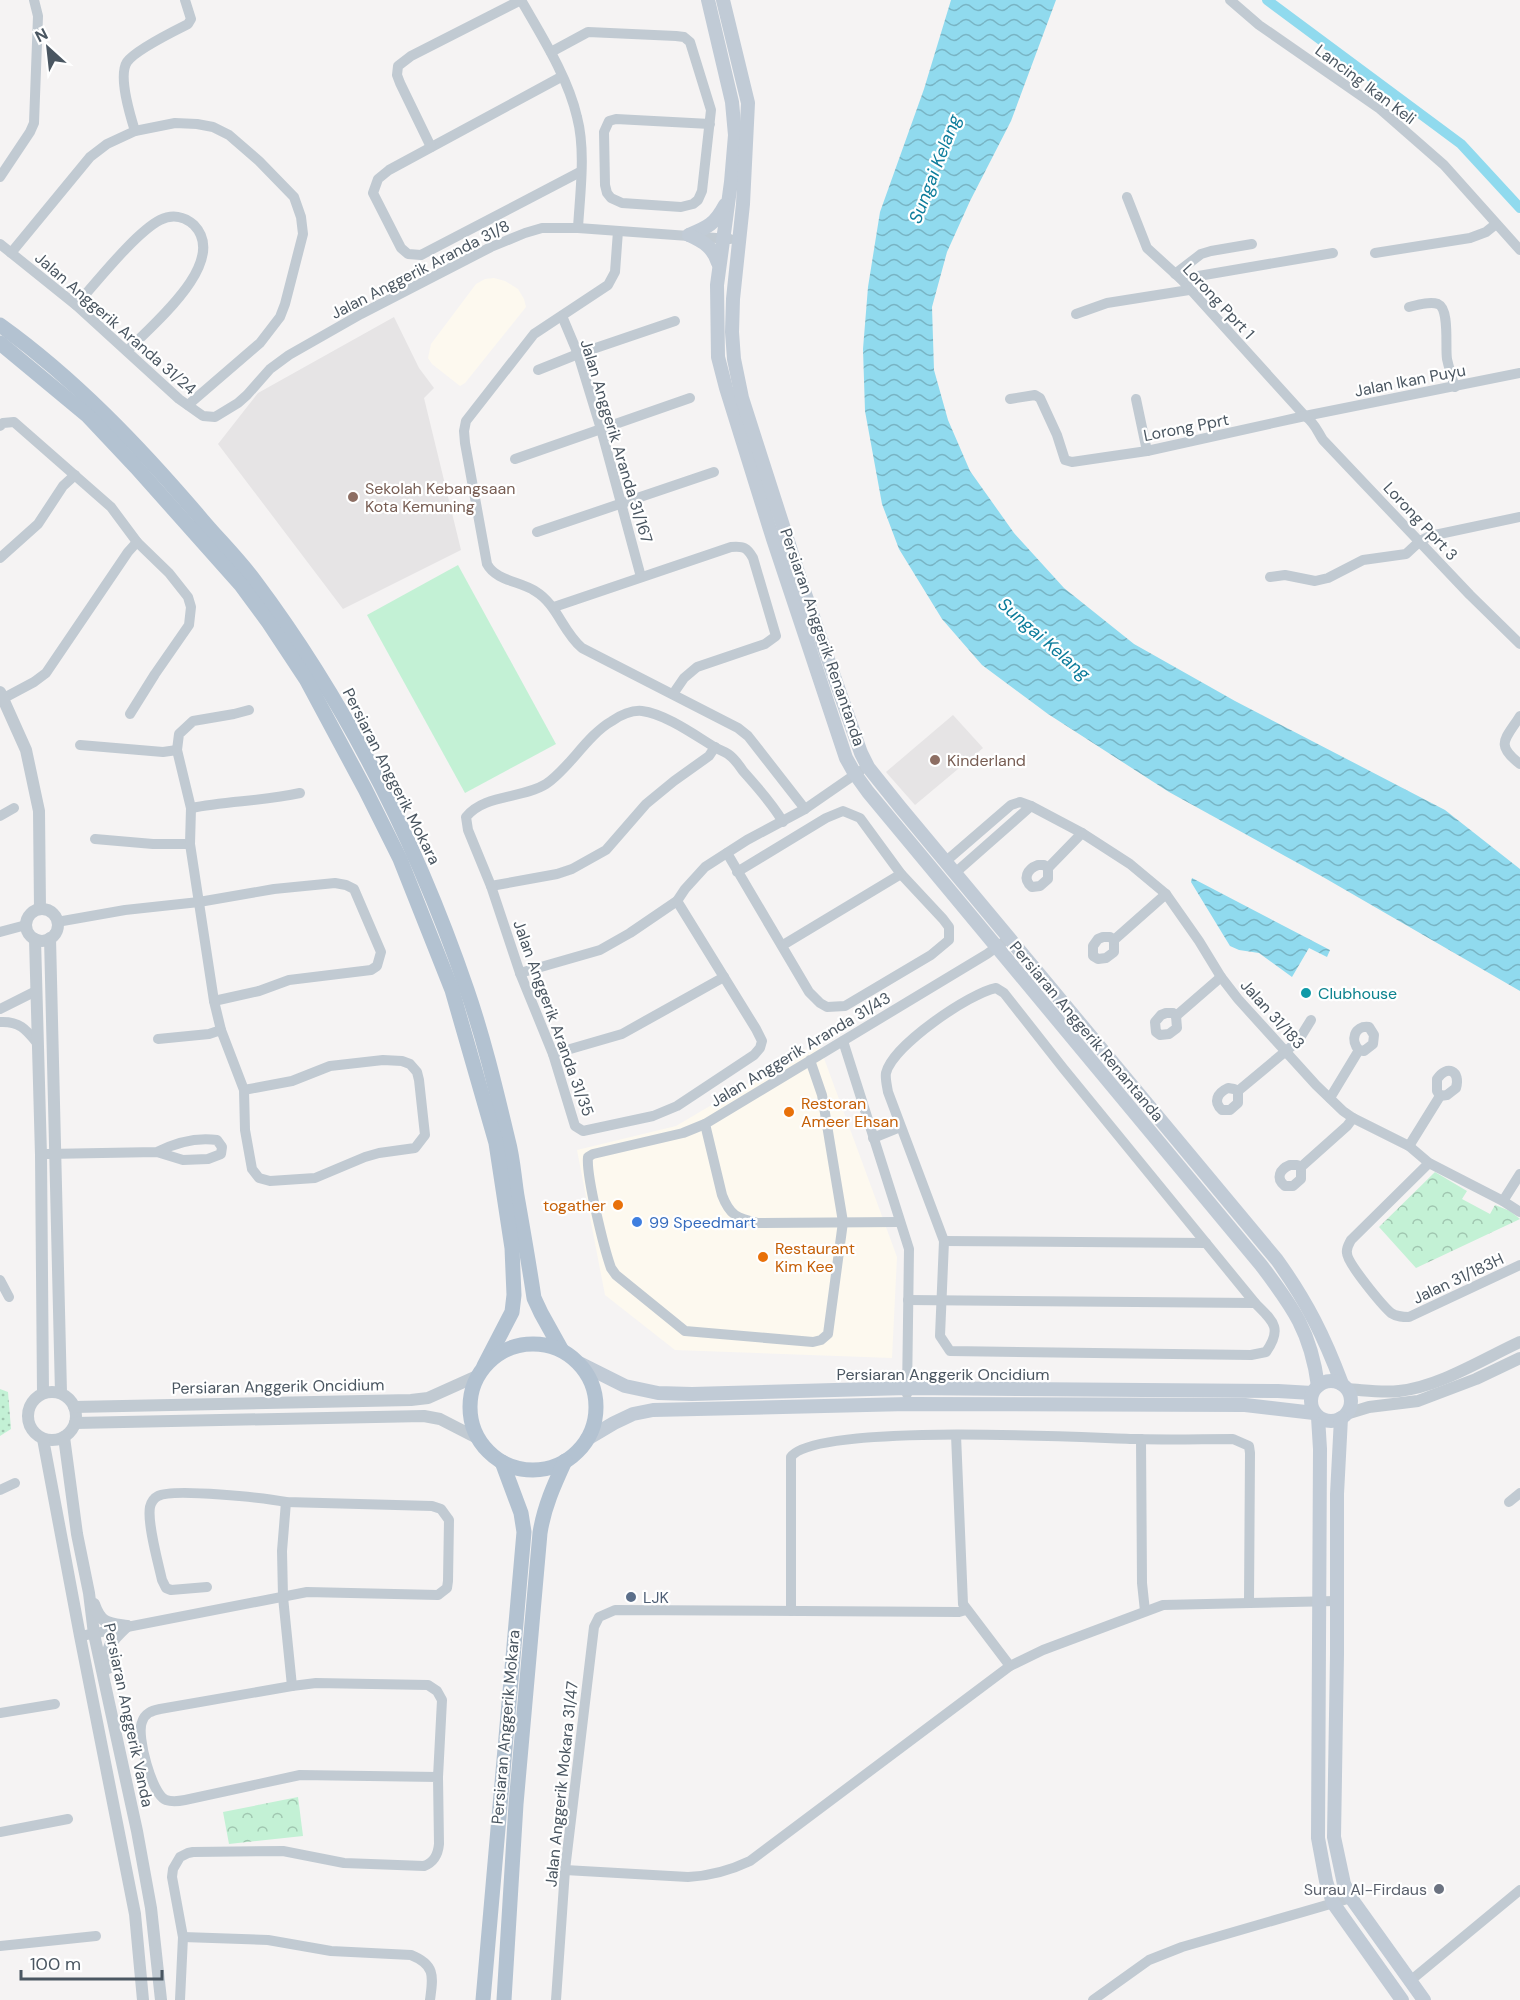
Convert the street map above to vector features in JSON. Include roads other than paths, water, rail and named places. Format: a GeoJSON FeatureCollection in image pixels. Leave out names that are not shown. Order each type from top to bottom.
{"type":"FeatureCollection","features":[{"type":"Feature","properties":{"kind":"main road","name":"Persiaran Anggerik Renantanda"},"geometry":{"type":"LineString","coordinates":[[708,0],[732,102],[735,135],[719,265],[718,357],[726,388],[846,758],[855,774],[995,947],[1261,1265],[1288,1301],[1306,1334],[1312,1351],[1315,1390]]}},
{"type":"Feature","properties":{"kind":"main road","name":"Persiaran Anggerik Renantanda"},"geometry":{"type":"LineString","coordinates":[[723,0],[748,103],[743,204],[732,332],[741,398],[818,633],[852,730],[868,766],[945,862],[1277,1260],[1302,1295],[1318,1325],[1344,1386]]}},
{"type":"Feature","properties":{"kind":"main road"},"geometry":{"type":"LineString","coordinates":[[689,235],[717,220],[729,196]]}},
{"type":"Feature","properties":{"kind":"main road"},"geometry":{"type":"LineString","coordinates":[[689,235],[710,246],[719,265]]}},
{"type":"Feature","properties":{"kind":"main road","name":"Persiaran Anggerik Mokara"},"geometry":{"type":"LineString","coordinates":[[0,325],[75,386],[141,451],[185,499],[280,615],[348,724],[414,853],[468,992],[509,1142],[534,1298],[561,1349]]}},
{"type":"Feature","properties":{"kind":"main road","name":"Persiaran Anggerik Mokara"},"geometry":{"type":"LineString","coordinates":[[0,343],[88,416],[241,585],[306,679],[400,859],[452,990],[496,1143],[512,1248],[514,1295],[512,1312],[481,1371]]}},
{"type":"Feature","properties":{"kind":"main road"},"geometry":{"type":"LineString","coordinates":[[538,1343],[561,1349],[581,1364],[596,1393],[597,1409],[594,1425],[587,1439],[565,1461],[550,1468],[533,1470],[517,1468],[502,1462],[488,1452],[477,1438],[471,1423],[469,1407],[471,1391],[481,1371],[514,1346],[538,1343]]}},
{"type":"Feature","properties":{"kind":"main road","name":"Persiaran Anggerik Oncidium"},"geometry":{"type":"LineString","coordinates":[[581,1364],[625,1386],[658,1393],[907,1388],[1315,1390]]}},
{"type":"Feature","properties":{"kind":"main road"},"geometry":{"type":"LineString","coordinates":[[1402,2000],[1333,1903],[1326,1881],[1318,1838],[1320,1449],[1316,1415],[1311,1404],[1315,1390],[1329,1381],[1344,1386],[1351,1401],[1344,1416],[1336,1494],[1337,1654],[1334,1837],[1344,1884],[1350,1898],[1424,2000]]}},
{"type":"Feature","properties":{"kind":"main road","name":"Persiaran Anggerik Oncidium"},"geometry":{"type":"LineString","coordinates":[[587,1439],[633,1414],[653,1410],[908,1404],[1245,1405],[1316,1415]]}},
{"type":"Feature","properties":{"kind":"main road"},"geometry":{"type":"LineString","coordinates":[[1316,1415],[1332,1421],[1344,1416]]}},
{"type":"Feature","properties":{"kind":"main road","name":"Persiaran Anggerik Mokara"},"geometry":{"type":"LineString","coordinates":[[504,2000],[516,1804],[540,1533],[550,1493],[565,1461]]}},
{"type":"Feature","properties":{"kind":"main road","name":"Persiaran Anggerik Mokara"},"geometry":{"type":"LineString","coordinates":[[483,2000],[524,1532],[521,1513],[502,1462]]}},
{"type":"Feature","properties":{"kind":"street"},"geometry":{"type":"LineString","coordinates":[[0,177],[34,123],[38,16],[34,0]]}},
{"type":"Feature","properties":{"kind":"street"},"geometry":{"type":"LineString","coordinates":[[135,131],[124,75],[127,62],[188,24],[191,14],[185,0]]}},
{"type":"Feature","properties":{"kind":"street"},"geometry":{"type":"LineString","coordinates":[[431,147],[400,83],[397,75],[398,66],[411,56],[521,0],[550,52],[571,96],[578,118],[580,172],[578,228]]}},
{"type":"Feature","properties":{"kind":"street","name":"Lancing Ikan Keli"},"geometry":{"type":"LineString","coordinates":[[1232,3],[1259,25],[1380,109],[1444,165],[1520,250]]}},
{"type":"Feature","properties":{"kind":"street"},"geometry":{"type":"LineString","coordinates":[[550,52],[588,32],[684,37],[690,42],[711,110],[710,124],[702,191],[698,200],[693,204],[681,207],[622,203],[611,198],[605,185],[604,132],[609,121],[616,119],[710,124]]}},
{"type":"Feature","properties":{"kind":"street"},"geometry":{"type":"LineString","coordinates":[[561,77],[382,174],[374,188],[375,198],[401,248],[408,254],[421,255],[580,172]]}},
{"type":"Feature","properties":{"kind":"street"},"geometry":{"type":"LineString","coordinates":[[11,253],[90,157],[107,144],[135,131],[175,123],[197,123],[213,127],[229,135],[294,197],[301,217],[303,234],[280,317],[260,343],[188,405]]}},
{"type":"Feature","properties":{"kind":"street","name":"Lorong Pprt 1"},"geometry":{"type":"LineString","coordinates":[[1126,197],[1147,248],[1178,277],[1305,416]]}},
{"type":"Feature","properties":{"kind":"street"},"geometry":{"type":"LineString","coordinates":[[76,305],[137,238],[152,225],[174,216],[187,219],[197,228],[204,250],[201,266],[187,288],[127,351]]}},
{"type":"Feature","properties":{"kind":"street"},"geometry":{"type":"LineString","coordinates":[[1375,253],[1470,238],[1486,232],[1496,224]]}},
{"type":"Feature","properties":{"kind":"street","name":"Jalan Anggerik Aranda 31/8"},"geometry":{"type":"LineString","coordinates":[[215,417],[247,395],[270,369],[361,314],[525,232],[542,228],[578,228],[689,235],[739,241]]}},
{"type":"Feature","properties":{"kind":"street"},"geometry":{"type":"LineString","coordinates":[[618,231],[615,272],[612,279],[601,291],[534,334],[466,421],[464,431],[485,558],[489,569],[504,578],[533,589],[554,607],[568,633],[582,648],[718,717],[748,736],[806,809]]}},
{"type":"Feature","properties":{"kind":"street","name":"Jalan Anggerik Aranda 31/24"},"geometry":{"type":"LineString","coordinates":[[0,244],[76,305],[188,405],[203,416],[215,417]]}},
{"type":"Feature","properties":{"kind":"street"},"geometry":{"type":"LineString","coordinates":[[1178,277],[1201,254],[1211,250],[1252,244]]}},
{"type":"Feature","properties":{"kind":"street"},"geometry":{"type":"LineString","coordinates":[[1178,277],[1333,253]]}},
{"type":"Feature","properties":{"kind":"street"},"geometry":{"type":"LineString","coordinates":[[1076,314],[1107,303],[1189,290]]}},
{"type":"Feature","properties":{"kind":"street"},"geometry":{"type":"LineString","coordinates":[[1409,307],[1431,303],[1439,304],[1443,308],[1446,319],[1446,358],[1455,387]]}},
{"type":"Feature","properties":{"kind":"street","name":"Jalan Anggerik Aranda 31/167"},"geometry":{"type":"LineString","coordinates":[[562,316],[578,354],[601,429],[641,577]]}},
{"type":"Feature","properties":{"kind":"street"},"geometry":{"type":"LineString","coordinates":[[538,370],[675,321]]}},
{"type":"Feature","properties":{"kind":"street","name":"Jalan Ikan Puyu"},"geometry":{"type":"LineString","coordinates":[[1305,416],[1520,373]]}},
{"type":"Feature","properties":{"kind":"street","name":"Lorong Pprt"},"geometry":{"type":"LineString","coordinates":[[1010,399],[1035,395],[1040,398],[1057,435],[1065,460],[1072,462],[1147,451],[1305,416]]}},
{"type":"Feature","properties":{"kind":"street"},"geometry":{"type":"LineString","coordinates":[[516,459],[690,398]]}},
{"type":"Feature","properties":{"kind":"street"},"geometry":{"type":"LineString","coordinates":[[1136,399],[1147,451]]}},
{"type":"Feature","properties":{"kind":"street","name":"Lorong Pprt 3"},"geometry":{"type":"LineString","coordinates":[[1305,416],[1314,423],[1323,440],[1470,595],[1520,644]]}},
{"type":"Feature","properties":{"kind":"street"},"geometry":{"type":"LineString","coordinates":[[0,426],[3,423],[14,422],[111,507],[137,542],[169,573],[188,597],[191,607],[189,625],[130,714]]}},
{"type":"Feature","properties":{"kind":"street"},"geometry":{"type":"LineString","coordinates":[[537,532],[714,472]]}},
{"type":"Feature","properties":{"kind":"street"},"geometry":{"type":"LineString","coordinates":[[0,558],[38,524],[63,486],[75,475]]}},
{"type":"Feature","properties":{"kind":"street"},"geometry":{"type":"LineString","coordinates":[[1270,577],[1285,575],[1315,580],[1328,578],[1363,560],[1406,554],[1420,541],[1430,536],[1520,517]]}},
{"type":"Feature","properties":{"kind":"street"},"geometry":{"type":"LineString","coordinates":[[40,909],[39,811],[26,750],[2,695],[34,682],[46,673],[137,542]]}},
{"type":"Feature","properties":{"kind":"street"},"geometry":{"type":"LineString","coordinates":[[554,607],[730,547],[742,546],[749,549],[776,636],[765,644],[697,667],[684,678],[673,694]]}},
{"type":"Feature","properties":{"kind":"street"},"geometry":{"type":"LineString","coordinates":[[244,1090],[292,1081],[330,1066],[383,1060],[402,1061],[410,1064],[417,1072],[425,1135],[415,1148],[372,1155],[315,1178],[270,1181],[259,1178],[252,1169],[245,1130],[244,1090],[221,1030],[214,1002],[190,844],[191,808],[177,750],[179,734],[193,721],[249,710]]}},
{"type":"Feature","properties":{"kind":"street","name":"Jalan Anggerik Aranda 31/35"},"geometry":{"type":"LineString","coordinates":[[677,901],[756,1029],[762,1041],[760,1048],[747,1061],[665,1112],[584,1131],[575,1126],[553,1054],[520,973],[466,817],[477,807],[547,784],[603,726],[632,712],[642,711],[662,718],[698,735],[715,747]]}},
{"type":"Feature","properties":{"kind":"street"},"geometry":{"type":"LineString","coordinates":[[1520,716],[1505,741],[1505,749],[1508,755],[1520,764]]}},
{"type":"Feature","properties":{"kind":"street"},"geometry":{"type":"LineString","coordinates":[[80,745],[163,752],[177,750]]}},
{"type":"Feature","properties":{"kind":"street"},"geometry":{"type":"LineString","coordinates":[[491,886],[557,874],[572,869],[606,850],[646,804],[709,756],[715,747],[730,754],[776,810],[783,822]]}},
{"type":"Feature","properties":{"kind":"street"},"geometry":{"type":"LineString","coordinates":[[520,973],[600,950],[630,933],[677,901],[705,867],[806,809],[868,766]]}},
{"type":"Feature","properties":{"kind":"street"},"geometry":{"type":"LineString","coordinates":[[191,808],[277,798],[300,793]]}},
{"type":"Feature","properties":{"kind":"street"},"geometry":{"type":"LineString","coordinates":[[945,862],[1011,805],[1020,802],[1031,806],[955,873]]}},
{"type":"Feature","properties":{"kind":"street","name":"Jalan 31/183"},"geometry":{"type":"LineString","coordinates":[[1031,806],[1082,833],[1130,864],[1166,894],[1200,941],[1221,977],[1286,1051],[1330,1098],[1353,1118],[1409,1146],[1428,1163],[1520,1212]]}},
{"type":"Feature","properties":{"kind":"street"},"geometry":{"type":"LineString","coordinates":[[0,816],[14,808]]}},
{"type":"Feature","properties":{"kind":"street"},"geometry":{"type":"LineString","coordinates":[[727,853],[737,872],[783,945],[808,992],[827,1007],[845,1006],[932,955],[949,940],[950,927],[901,874],[860,818],[843,811],[826,818],[737,872]]}},
{"type":"Feature","properties":{"kind":"street"},"geometry":{"type":"LineString","coordinates":[[1048,868],[1082,833]]}},
{"type":"Feature","properties":{"kind":"street"},"geometry":{"type":"LineString","coordinates":[[972,838],[982,849]]}},
{"type":"Feature","properties":{"kind":"street"},"geometry":{"type":"LineString","coordinates":[[95,839],[153,844],[190,844]]}},
{"type":"Feature","properties":{"kind":"street"},"geometry":{"type":"LineString","coordinates":[[783,945],[901,874]]}},
{"type":"Feature","properties":{"kind":"street"},"geometry":{"type":"LineString","coordinates":[[57,922],[125,910],[199,903],[274,889],[335,883],[354,889],[381,952],[376,966],[371,970],[289,980],[259,991],[214,1002]]}},
{"type":"Feature","properties":{"kind":"street"},"geometry":{"type":"LineString","coordinates":[[1114,940],[1166,894]]}},
{"type":"Feature","properties":{"kind":"street"},"geometry":{"type":"LineString","coordinates":[[40,909],[51,912],[57,922],[56,931],[50,938],[42,940],[30,936],[26,925],[32,912],[40,909]]}},
{"type":"Feature","properties":{"kind":"street"},"geometry":{"type":"LineString","coordinates":[[0,932],[26,925]]}},
{"type":"Feature","properties":{"kind":"street"},"geometry":{"type":"LineString","coordinates":[[50,938],[62,1393]]}},
{"type":"Feature","properties":{"kind":"street","name":"Jalan Anggerik Aranda 31/43"},"geometry":{"type":"LineString","coordinates":[[843,1222],[828,1334],[825,1338],[813,1342],[685,1331],[616,1275],[611,1268],[587,1163],[588,1157],[683,1133],[705,1124],[1009,938]]}},
{"type":"Feature","properties":{"kind":"street"},"geometry":{"type":"LineString","coordinates":[[35,939],[43,1393]]}},
{"type":"Feature","properties":{"kind":"street"},"geometry":{"type":"LineString","coordinates":[[553,1054],[622,1034],[724,977]]}},
{"type":"Feature","properties":{"kind":"street"},"geometry":{"type":"LineString","coordinates":[[1176,1016],[1221,977]]}},
{"type":"Feature","properties":{"kind":"street"},"geometry":{"type":"LineString","coordinates":[[996,988],[1004,993],[1275,1325],[1275,1332],[1266,1352],[1259,1354],[950,1351],[940,1336],[944,1241],[900,1127],[888,1092],[885,1074],[892,1061],[922,1031],[984,990],[996,988]]}},
{"type":"Feature","properties":{"kind":"street"},"geometry":{"type":"LineString","coordinates":[[0,1009],[36,991]]}},
{"type":"Feature","properties":{"kind":"street"},"geometry":{"type":"LineString","coordinates":[[1238,1091],[1298,1041],[1311,1020]]}},
{"type":"Feature","properties":{"kind":"street"},"geometry":{"type":"LineString","coordinates":[[0,1022],[12,1022],[26,1028],[37,1043]]}},
{"type":"Feature","properties":{"kind":"street"},"geometry":{"type":"LineString","coordinates":[[158,1038],[209,1034],[221,1030]]}},
{"type":"Feature","properties":{"kind":"street"},"geometry":{"type":"LineString","coordinates":[[843,1041],[909,1249],[908,1404]]}},
{"type":"Feature","properties":{"kind":"street"},"geometry":{"type":"LineString","coordinates":[[1330,1098],[1359,1050]]}},
{"type":"Feature","properties":{"kind":"street"},"geometry":{"type":"LineString","coordinates":[[810,1060],[822,1095],[843,1222]]}},
{"type":"Feature","properties":{"kind":"street"},"geometry":{"type":"LineString","coordinates":[[1409,1146],[1440,1096]]}},
{"type":"Feature","properties":{"kind":"street"},"geometry":{"type":"LineString","coordinates":[[1301,1167],[1353,1118]]}},
{"type":"Feature","properties":{"kind":"street"},"geometry":{"type":"LineString","coordinates":[[705,1124],[722,1195],[726,1205],[737,1218],[758,1222],[899,1222]]}},
{"type":"Feature","properties":{"kind":"street"},"geometry":{"type":"LineString","coordinates":[[873,1138],[900,1127]]}},
{"type":"Feature","properties":{"kind":"street"},"geometry":{"type":"LineString","coordinates":[[40,1155],[157,1152],[183,1160],[208,1159],[221,1154],[222,1147],[217,1140],[206,1138],[171,1145],[157,1152]]}},
{"type":"Feature","properties":{"kind":"street","name":"Jalan 31/183H"},"geometry":{"type":"LineString","coordinates":[[1428,1163],[1351,1240],[1347,1247],[1352,1265],[1392,1313],[1409,1317],[1520,1265]]}},
{"type":"Feature","properties":{"kind":"street"},"geometry":{"type":"LineString","coordinates":[[1503,1201],[1520,1174]]}},
{"type":"Feature","properties":{"kind":"street"},"geometry":{"type":"LineString","coordinates":[[944,1241],[1206,1243]]}},
{"type":"Feature","properties":{"kind":"street"},"geometry":{"type":"LineString","coordinates":[[0,1281],[9,1297]]}},
{"type":"Feature","properties":{"kind":"street"},"geometry":{"type":"LineString","coordinates":[[908,1300],[1255,1303]]}},
{"type":"Feature","properties":{"kind":"street"},"geometry":{"type":"LineString","coordinates":[[1344,1386],[1387,1392],[1426,1385],[1520,1342]]}},
{"type":"Feature","properties":{"kind":"street"},"geometry":{"type":"LineString","coordinates":[[1344,1416],[1369,1407],[1418,1401],[1476,1379],[1520,1358]]}},
{"type":"Feature","properties":{"kind":"street","name":"Persiaran Anggerik Oncidium"},"geometry":{"type":"LineString","coordinates":[[74,1407],[411,1400],[428,1398],[481,1371]]}},
{"type":"Feature","properties":{"kind":"street"},"geometry":{"type":"LineString","coordinates":[[52,1391],[62,1393],[67,1396],[74,1407],[75,1423],[64,1437],[43,1439],[30,1428],[27,1412],[30,1404],[43,1393],[52,1391]]}},
{"type":"Feature","properties":{"kind":"street","name":"Persiaran Anggerik Oncidium"},"geometry":{"type":"LineString","coordinates":[[75,1423],[424,1416],[440,1419],[477,1438]]}},
{"type":"Feature","properties":{"kind":"street"},"geometry":{"type":"LineString","coordinates":[[791,1611],[791,1457],[793,1454],[812,1444],[830,1441],[874,1437],[956,1435],[1141,1440],[1233,1439],[1249,1446],[1249,1602]]}},
{"type":"Feature","properties":{"kind":"street"},"geometry":{"type":"LineString","coordinates":[[956,1435],[962,1597],[966,1610],[1010,1666]]}},
{"type":"Feature","properties":{"kind":"street","name":"Persiaran Anggerik Vanda"},"geometry":{"type":"LineString","coordinates":[[64,1437],[94,1634],[147,1886],[158,1960],[161,2000]]}},
{"type":"Feature","properties":{"kind":"street","name":"Persiaran Anggerik Vanda"},"geometry":{"type":"LineString","coordinates":[[43,1439],[135,1914],[143,2000]]}},
{"type":"Feature","properties":{"kind":"street"},"geometry":{"type":"LineString","coordinates":[[1141,1440],[1142,1583],[1145,1611]]}},
{"type":"Feature","properties":{"kind":"street"},"geometry":{"type":"LineString","coordinates":[[0,1490],[15,1483]]}},
{"type":"Feature","properties":{"kind":"street"},"geometry":{"type":"LineString","coordinates":[[80,1636],[308,1592],[434,1596],[447,1588],[449,1520],[445,1513],[436,1507],[286,1502],[263,1497],[173,1493],[157,1497],[150,1508],[151,1522],[162,1580],[166,1588],[171,1590],[207,1587]]}},
{"type":"Feature","properties":{"kind":"street"},"geometry":{"type":"LineString","coordinates":[[1509,1502],[1520,1493]]}},
{"type":"Feature","properties":{"kind":"street"},"geometry":{"type":"LineString","coordinates":[[286,1502],[282,1551],[283,1597],[292,1686]]}},
{"type":"Feature","properties":{"kind":"street"},"geometry":{"type":"LineString","coordinates":[[89,1593],[101,1619],[108,1623],[127,1626]]}},
{"type":"Feature","properties":{"kind":"street"},"geometry":{"type":"LineString","coordinates":[[565,1870],[688,1877],[730,1870],[750,1861],[1010,1666],[1043,1650],[1163,1605],[1336,1601]]}},
{"type":"Feature","properties":{"kind":"street","name":"Jalan Anggerik Mokara 31/47"},"geometry":{"type":"LineString","coordinates":[[556,2000],[565,1870],[594,1627],[599,1617],[615,1610],[959,1612],[966,1610]]}},
{"type":"Feature","properties":{"kind":"street"},"geometry":{"type":"LineString","coordinates":[[105,1686],[110,1675],[107,1652],[110,1643],[127,1626]]}},
{"type":"Feature","properties":{"kind":"street"},"geometry":{"type":"LineString","coordinates":[[180,2000],[183,1937],[172,1877],[180,1857],[188,1853],[283,1851],[344,1863],[424,1866],[433,1862],[438,1855],[440,1844],[438,1777],[442,1704],[440,1695],[428,1685],[316,1683],[160,1709],[146,1714],[141,1724],[141,1736],[154,1785],[167,1801],[300,1775],[438,1777]]}},
{"type":"Feature","properties":{"kind":"street"},"geometry":{"type":"LineString","coordinates":[[0,1713],[55,1704]]}},
{"type":"Feature","properties":{"kind":"street"},"geometry":{"type":"LineString","coordinates":[[0,1832],[68,1819]]}},
{"type":"Feature","properties":{"kind":"street"},"geometry":{"type":"LineString","coordinates":[[1410,1981],[1520,1890]]}},
{"type":"Feature","properties":{"kind":"street"},"geometry":{"type":"LineString","coordinates":[[1093,2000],[1149,1960],[1191,1944],[1350,1898]]}},
{"type":"Feature","properties":{"kind":"street"},"geometry":{"type":"LineString","coordinates":[[0,1946],[96,1936]]}},
{"type":"Feature","properties":{"kind":"street"},"geometry":{"type":"LineString","coordinates":[[183,1937],[268,1940],[331,1952],[411,1955],[428,1965],[432,1980],[430,2000]]}},
{"type":"Feature","properties":{"kind":"water","name":"Sungai Kelang"},"geometry":{"type":"Polygon","coordinates":[[[951,0],[1056,0],[1011,121],[947,252],[932,307],[934,370],[948,420],[970,471],[1014,533],[1064,588],[1134,644],[1235,701],[1445,810],[1520,869],[1520,991],[1323,877],[1169,792],[1048,714],[982,665],[942,619],[899,549],[882,504],[865,411],[863,349],[868,287],[880,212],[924,89],[951,0]]]}},
{"type":"Feature","properties":{"kind":"water"},"geometry":{"type":"Polygon","coordinates":[[[1192,878],[1330,950],[1327,957],[1309,948],[1292,977],[1259,953],[1230,946],[1191,882],[1192,878]]]}},
{"type":"Feature","properties":{"kind":"waterway"},"geometry":{"type":"LineString","coordinates":[[1267,0],[1461,144],[1520,208]]}},
{"type":"Feature","properties":{"kind":"place","name":"Sekolah Kebangsaan Kota Kemuning"},"geometry":{"type":"Point","coordinates":[353,497]}},
{"type":"Feature","properties":{"kind":"place","name":"Kinderland"},"geometry":{"type":"Point","coordinates":[935,760]}},
{"type":"Feature","properties":{"kind":"place","name":"Clubhouse"},"geometry":{"type":"Point","coordinates":[1306,993]}},
{"type":"Feature","properties":{"kind":"place","name":"Restoran Ameer Ehsan"},"geometry":{"type":"Point","coordinates":[789,1112]}},
{"type":"Feature","properties":{"kind":"place","name":"togather"},"geometry":{"type":"Point","coordinates":[618,1205]}},
{"type":"Feature","properties":{"kind":"place","name":"99 Speedmart"},"geometry":{"type":"Point","coordinates":[637,1222]}},
{"type":"Feature","properties":{"kind":"place","name":"Restaurant Kim Kee"},"geometry":{"type":"Point","coordinates":[763,1257]}},
{"type":"Feature","properties":{"kind":"place","name":"LJK"},"geometry":{"type":"Point","coordinates":[631,1597]}},
{"type":"Feature","properties":{"kind":"place","name":"Surau Al-Firdaus"},"geometry":{"type":"Point","coordinates":[1439,1889]}}]}
